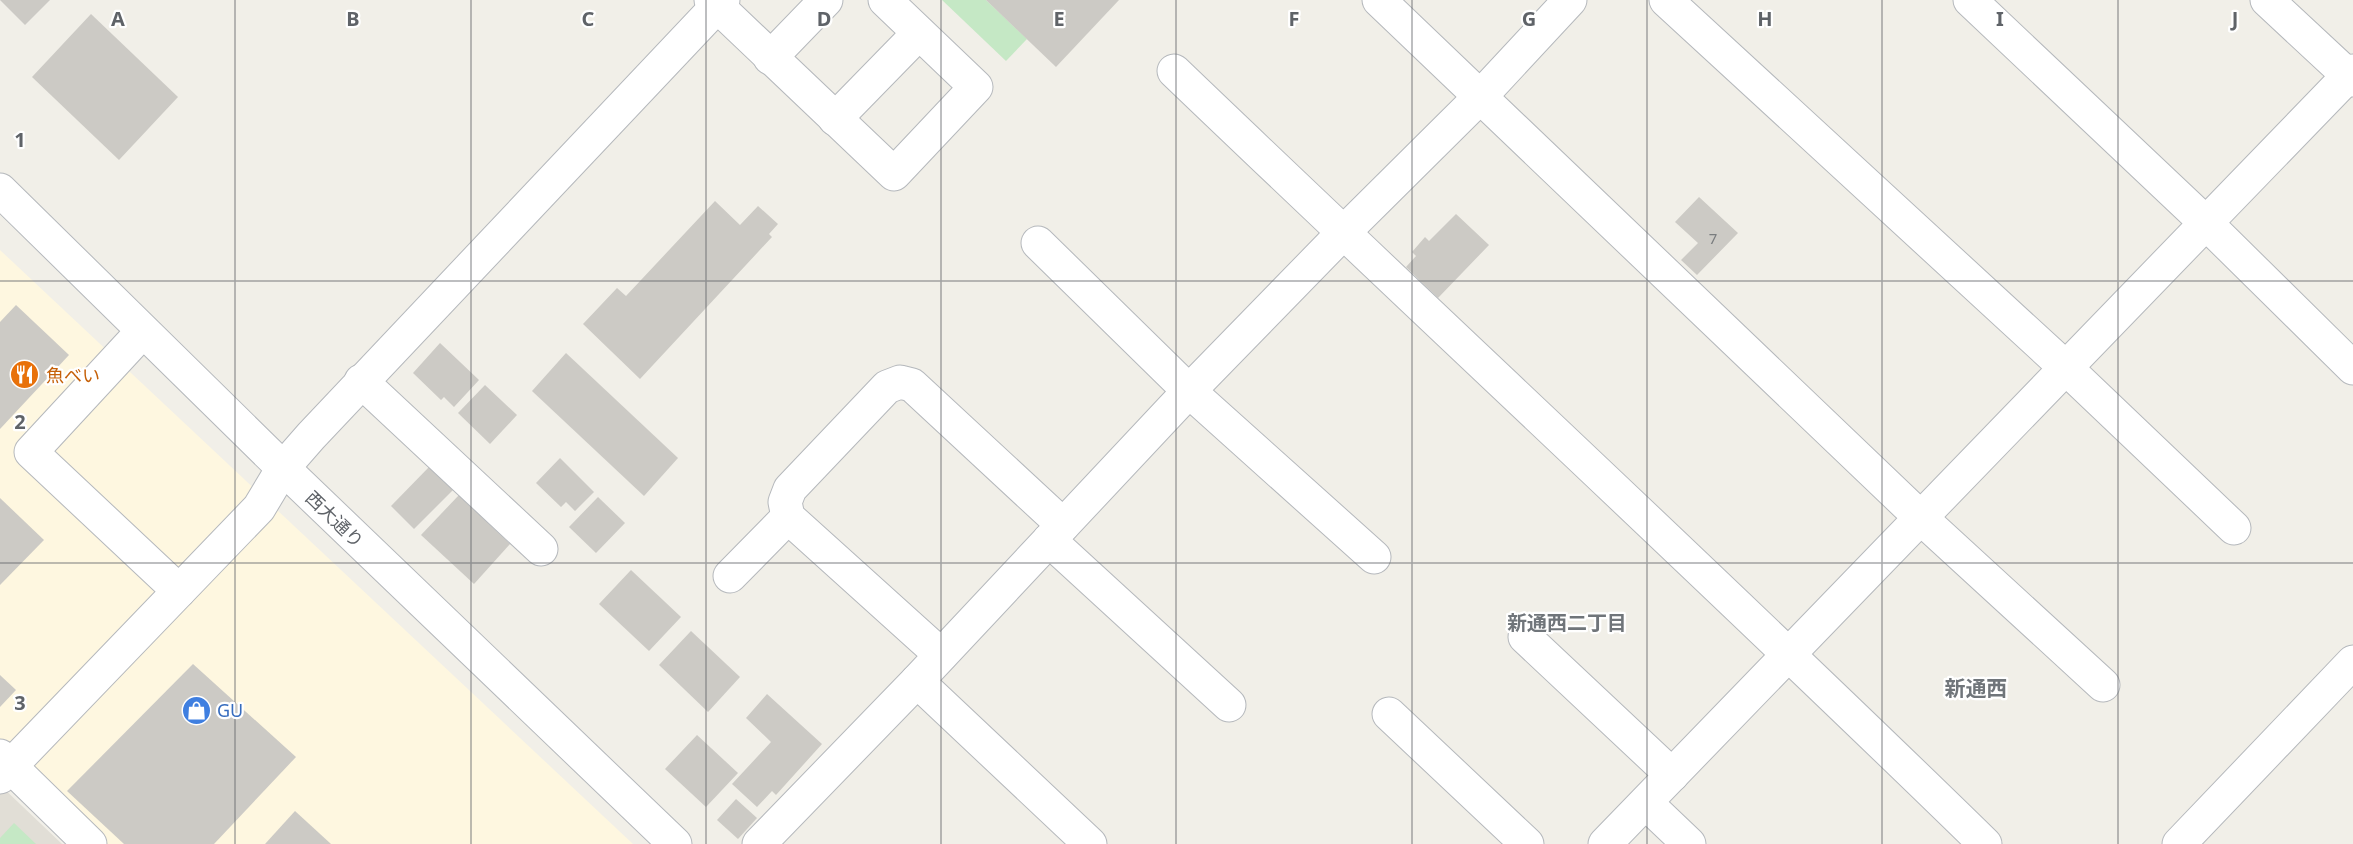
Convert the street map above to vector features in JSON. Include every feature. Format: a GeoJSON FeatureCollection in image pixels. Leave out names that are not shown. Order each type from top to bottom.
{"type":"FeatureCollection","features":[{"type":"Feature","properties":{"kind":"street"},"geometry":{"type":"LineString","coordinates":[[770,58],[826,0]]}},
{"type":"Feature","properties":{"kind":"street"},"geometry":{"type":"LineString","coordinates":[[90,844],[3,766],[259,508],[283,468],[361,381],[717,2],[770,58],[894,174],[976,87],[885,0]]}},
{"type":"Feature","properties":{"kind":"street"},"geometry":{"type":"LineString","coordinates":[[1379,0],[1921,518],[2103,685]]}},
{"type":"Feature","properties":{"kind":"street"},"geometry":{"type":"LineString","coordinates":[[759,844],[917,681],[1189,391],[1479,98],[1570,0]]}},
{"type":"Feature","properties":{"kind":"street"},"geometry":{"type":"LineString","coordinates":[[1666,0],[2066,368],[2234,528]]}},
{"type":"Feature","properties":{"kind":"street"},"geometry":{"type":"LineString","coordinates":[[1970,0],[2206,223],[2353,368]]}},
{"type":"Feature","properties":{"kind":"street"},"geometry":{"type":"LineString","coordinates":[[1605,844],[2206,223],[2352,76],[2267,0]]}},
{"type":"Feature","properties":{"kind":"street"},"geometry":{"type":"LineString","coordinates":[[835,119],[919,33]]}},
{"type":"Feature","properties":{"kind":"street"},"geometry":{"type":"LineString","coordinates":[[1174,71],[1790,653],[1985,844]]}},
{"type":"Feature","properties":{"kind":"street","name":"西大通り"},"geometry":{"type":"LineString","coordinates":[[0,190],[283,468],[675,844]]}},
{"type":"Feature","properties":{"kind":"street"},"geometry":{"type":"LineString","coordinates":[[1038,243],[1189,391],[1374,557]]}},
{"type":"Feature","properties":{"kind":"street"},"geometry":{"type":"LineString","coordinates":[[143,331],[31,452],[179,591]]}},
{"type":"Feature","properties":{"kind":"street"},"geometry":{"type":"LineString","coordinates":[[361,381],[541,549]]}},
{"type":"Feature","properties":{"kind":"street"},"geometry":{"type":"LineString","coordinates":[[941,655],[788,517],[784,502],[790,489],[887,387],[900,382],[912,385],[1056,533],[1229,705]]}},
{"type":"Feature","properties":{"kind":"street"},"geometry":{"type":"LineString","coordinates":[[730,576],[788,517]]}},
{"type":"Feature","properties":{"kind":"street"},"geometry":{"type":"LineString","coordinates":[[1525,637],[1672,775]]}},
{"type":"Feature","properties":{"kind":"street"},"geometry":{"type":"LineString","coordinates":[[2179,844],[2353,662]]}},
{"type":"Feature","properties":{"kind":"street"},"geometry":{"type":"LineString","coordinates":[[917,681],[1090,844]]}},
{"type":"Feature","properties":{"kind":"street"},"geometry":{"type":"LineString","coordinates":[[1389,714],[1527,844]]}},
{"type":"Feature","properties":{"kind":"street"},"geometry":{"type":"LineString","coordinates":[[1646,802],[1689,844]]}},
{"type":"Feature","properties":{"kind":"shaded area"},"geometry":{"type":"Polygon","coordinates":[[[0,250],[633,844],[81,844],[0,768],[0,250]]]}},
{"type":"Feature","properties":{"kind":"shaded area"},"geometry":{"type":"Polygon","coordinates":[[[0,785],[62,844],[0,844],[0,785]]]}},
{"type":"Feature","properties":{"kind":"green space"},"geometry":{"type":"Polygon","coordinates":[[[942,0],[986,0],[1027,39],[1006,61],[942,0]]]}},
{"type":"Feature","properties":{"kind":"green space"},"geometry":{"type":"Polygon","coordinates":[[[14,823],[36,844],[0,844],[0,838],[14,823]]]}},
{"type":"Feature","properties":{"kind":"building"},"geometry":{"type":"Polygon","coordinates":[[[0,0],[50,0],[25,25],[0,0]]]}},
{"type":"Feature","properties":{"kind":"building"},"geometry":{"type":"Polygon","coordinates":[[[986,0],[1119,0],[1056,67],[986,0]]]}},
{"type":"Feature","properties":{"kind":"building"},"geometry":{"type":"Polygon","coordinates":[[[91,14],[178,97],[119,160],[32,77],[91,14]]]}},
{"type":"Feature","properties":{"kind":"building"},"geometry":{"type":"Polygon","coordinates":[[[1699,197],[1738,233],[1697,275],[1681,260],[1698,243],[1675,222],[1699,197]]]}},
{"type":"Feature","properties":{"kind":"building"},"geometry":{"type":"Polygon","coordinates":[[[715,201],[740,225],[758,206],[778,224],[769,234],[772,237],[640,379],[583,324],[617,288],[626,296],[715,201]]]}},
{"type":"Feature","properties":{"kind":"building"},"geometry":{"type":"Polygon","coordinates":[[[1456,214],[1489,245],[1438,298],[1406,267],[1416,256],[1412,252],[1425,237],[1429,241],[1456,214]]]}},
{"type":"Feature","properties":{"kind":"building","name":"魚べい"},"geometry":{"type":"Polygon","coordinates":[[[16,305],[69,355],[0,429],[0,322],[16,305]]]}},
{"type":"Feature","properties":{"kind":"building"},"geometry":{"type":"Polygon","coordinates":[[[440,343],[479,380],[454,407],[444,397],[441,400],[413,373],[440,343]]]}},
{"type":"Feature","properties":{"kind":"building"},"geometry":{"type":"Polygon","coordinates":[[[566,353],[678,458],[644,496],[532,391],[566,353]]]}},
{"type":"Feature","properties":{"kind":"building"},"geometry":{"type":"Polygon","coordinates":[[[485,385],[517,415],[490,444],[458,413],[485,385]]]}},
{"type":"Feature","properties":{"kind":"building"},"geometry":{"type":"Polygon","coordinates":[[[560,458],[594,492],[575,511],[566,502],[561,507],[536,483],[560,458]]]}},
{"type":"Feature","properties":{"kind":"building"},"geometry":{"type":"Polygon","coordinates":[[[430,466],[454,489],[414,529],[391,506],[430,466]]]}},
{"type":"Feature","properties":{"kind":"building"},"geometry":{"type":"Polygon","coordinates":[[[459,495],[510,544],[474,584],[421,535],[459,495]]]}},
{"type":"Feature","properties":{"kind":"building"},"geometry":{"type":"Polygon","coordinates":[[[598,497],[625,523],[596,553],[569,527],[598,497]]]}},
{"type":"Feature","properties":{"kind":"building"},"geometry":{"type":"Polygon","coordinates":[[[0,498],[44,540],[0,585],[0,498]]]}},
{"type":"Feature","properties":{"kind":"building"},"geometry":{"type":"Polygon","coordinates":[[[631,570],[681,617],[649,651],[599,604],[631,570]]]}},
{"type":"Feature","properties":{"kind":"building"},"geometry":{"type":"Polygon","coordinates":[[[691,631],[740,677],[708,712],[659,665],[691,631]]]}},
{"type":"Feature","properties":{"kind":"building","name":"GU"},"geometry":{"type":"Polygon","coordinates":[[[193,664],[296,757],[214,844],[124,844],[67,791],[193,664]]]}},
{"type":"Feature","properties":{"kind":"building"},"geometry":{"type":"Polygon","coordinates":[[[0,675],[16,690],[0,707],[0,675]]]}},
{"type":"Feature","properties":{"kind":"building"},"geometry":{"type":"Polygon","coordinates":[[[767,694],[822,744],[776,795],[772,791],[757,807],[732,784],[771,742],[746,718],[767,694]]]}},
{"type":"Feature","properties":{"kind":"building"},"geometry":{"type":"Polygon","coordinates":[[[697,735],[738,773],[706,807],[665,769],[697,735]]]}},
{"type":"Feature","properties":{"kind":"building"},"geometry":{"type":"Polygon","coordinates":[[[736,799],[757,818],[738,839],[717,820],[736,799]]]}},
{"type":"Feature","properties":{"kind":"building"},"geometry":{"type":"Polygon","coordinates":[[[295,811],[331,844],[265,844],[295,811]]]}},
{"type":"Feature","properties":{"kind":"place","name":"魚べい"},"geometry":{"type":"Point","coordinates":[25,375]}},
{"type":"Feature","properties":{"kind":"place","name":"GU"},"geometry":{"type":"Point","coordinates":[196,710]}},
{"type":"Feature","properties":{"kind":"district","name":"新通西二丁目"},"geometry":{"type":"Point","coordinates":[1567,622]}},
{"type":"Feature","properties":{"kind":"district","name":"新通西"},"geometry":{"type":"Point","coordinates":[1976,688]}}]}
